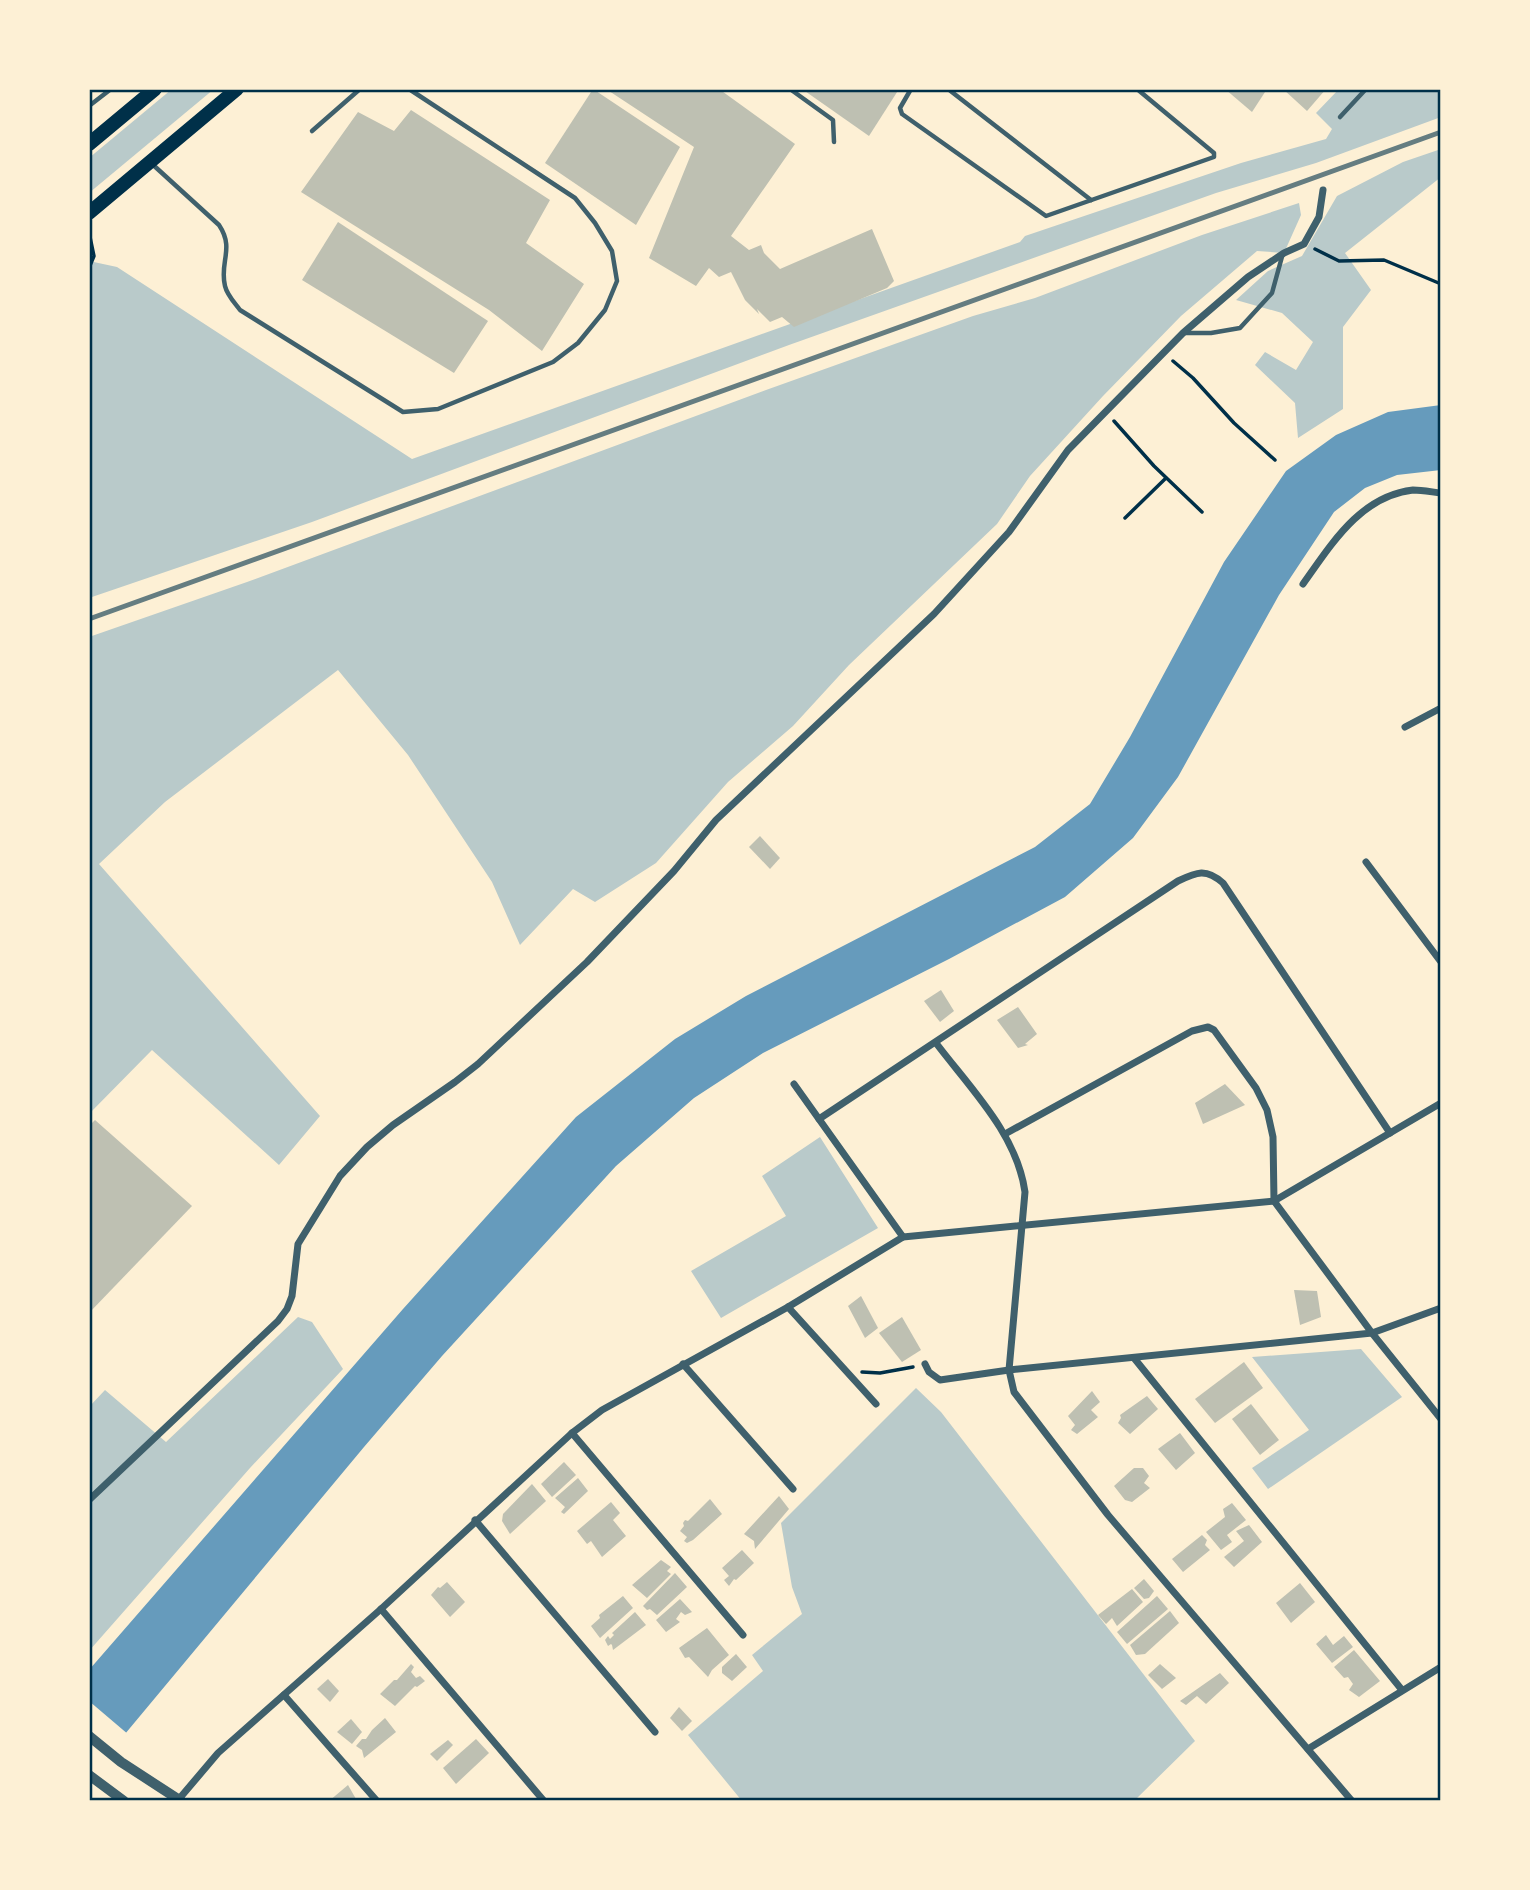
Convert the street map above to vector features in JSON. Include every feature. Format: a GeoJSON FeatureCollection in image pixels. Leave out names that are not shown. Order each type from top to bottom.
{"type":"FeatureCollection","features":[{"type":"Feature","properties":{"kind":"main road"},"geometry":{"type":"LineString","coordinates":[[89,144],[155,89]]}},
{"type":"Feature","properties":{"kind":"main road"},"geometry":{"type":"LineString","coordinates":[[89,214],[237,89]]}},
{"type":"Feature","properties":{"kind":"street"},"geometry":{"type":"LineString","coordinates":[[89,1500],[278,1321],[292,1296],[298,1244],[340,1176],[367,1147],[478,1063],[587,962],[674,872],[716,820],[959,588],[1009,532],[1068,450],[1183,333],[1248,277],[1284,253],[1304,244],[1319,216],[1323,190]]}},
{"type":"Feature","properties":{"kind":"street"},"geometry":{"type":"LineString","coordinates":[[1303,584],[1342,530],[1362,511],[1386,498],[1414,490],[1441,493]]}},
{"type":"Feature","properties":{"kind":"street"},"geometry":{"type":"LineString","coordinates":[[1405,727],[1441,708]]}},
{"type":"Feature","properties":{"kind":"street"},"geometry":{"type":"LineString","coordinates":[[1366,862],[1441,962]]}},
{"type":"Feature","properties":{"kind":"street"},"geometry":{"type":"LineString","coordinates":[[819,1119],[1178,881],[1193,874],[1204,873],[1213,874],[1223,883],[1390,1133]]}},
{"type":"Feature","properties":{"kind":"street"},"geometry":{"type":"LineString","coordinates":[[1005,1134],[1192,1031],[1208,1027],[1220,1036],[1256,1088],[1267,1110],[1273,1137],[1274,1201],[1372,1333],[1441,1419]]}},
{"type":"Feature","properties":{"kind":"street"},"geometry":{"type":"LineString","coordinates":[[936,1043],[1005,1134],[1023,1176],[1026,1192],[1009,1370],[1014,1392],[1108,1515],[1352,1801]]}},
{"type":"Feature","properties":{"kind":"street"},"geometry":{"type":"LineString","coordinates":[[794,1084],[903,1237]]}},
{"type":"Feature","properties":{"kind":"street"},"geometry":{"type":"LineString","coordinates":[[89,1736],[121,1762],[180,1800],[218,1753],[381,1609],[572,1433],[602,1410],[788,1307],[903,1237],[1274,1201],[1441,1103]]}},
{"type":"Feature","properties":{"kind":"street"},"geometry":{"type":"LineString","coordinates":[[788,1307],[876,1404]]}},
{"type":"Feature","properties":{"kind":"street"},"geometry":{"type":"LineString","coordinates":[[925,1364],[929,1372],[940,1380],[1009,1370],[1372,1333],[1441,1308]]}},
{"type":"Feature","properties":{"kind":"street"},"geometry":{"type":"LineString","coordinates":[[1134,1358],[1402,1689]]}},
{"type":"Feature","properties":{"kind":"street"},"geometry":{"type":"LineString","coordinates":[[683,1364],[793,1489]]}},
{"type":"Feature","properties":{"kind":"street"},"geometry":{"type":"LineString","coordinates":[[572,1433],[743,1635]]}},
{"type":"Feature","properties":{"kind":"street"},"geometry":{"type":"LineString","coordinates":[[475,1520],[655,1732]]}},
{"type":"Feature","properties":{"kind":"street"},"geometry":{"type":"LineString","coordinates":[[381,1609],[544,1801]]}},
{"type":"Feature","properties":{"kind":"street"},"geometry":{"type":"LineString","coordinates":[[1308,1748],[1441,1667]]}},
{"type":"Feature","properties":{"kind":"street"},"geometry":{"type":"LineString","coordinates":[[284,1695],[377,1801]]}},
{"type":"Feature","properties":{"kind":"street"},"geometry":{"type":"LineString","coordinates":[[89,1775],[124,1801]]}},
{"type":"Feature","properties":{"kind":"lane"},"geometry":{"type":"LineString","coordinates":[[89,106],[110,89]]}},
{"type":"Feature","properties":{"kind":"lane"},"geometry":{"type":"LineString","coordinates":[[312,131],[360,89]]}},
{"type":"Feature","properties":{"kind":"lane"},"geometry":{"type":"LineString","coordinates":[[150,162],[219,225],[224,233],[228,249],[224,283],[229,296],[240,310],[402,412],[438,409],[553,362],[578,343],[605,310],[617,281],[612,251],[596,223],[575,198],[409,89]]}},
{"type":"Feature","properties":{"kind":"lane"},"geometry":{"type":"LineString","coordinates":[[790,89],[833,120],[834,142]]}},
{"type":"Feature","properties":{"kind":"lane"},"geometry":{"type":"LineString","coordinates":[[911,89],[900,108],[902,114],[1046,216],[1213,159],[1215,156],[1137,89]]}},
{"type":"Feature","properties":{"kind":"lane"},"geometry":{"type":"LineString","coordinates":[[948,89],[1091,200]]}},
{"type":"Feature","properties":{"kind":"lane"},"geometry":{"type":"LineString","coordinates":[[1340,117],[1366,89]]}},
{"type":"Feature","properties":{"kind":"lane"},"geometry":{"type":"LineString","coordinates":[[1183,333],[1211,333],[1240,328],[1272,293],[1284,253]]}},
{"type":"Feature","properties":{"kind":"path"},"geometry":{"type":"LineString","coordinates":[[89,232],[94,256],[89,268]]}},
{"type":"Feature","properties":{"kind":"path"},"geometry":{"type":"LineString","coordinates":[[1304,244],[1339,261],[1384,260],[1441,284]]}},
{"type":"Feature","properties":{"kind":"path"},"geometry":{"type":"LineString","coordinates":[[1164,353],[1193,378],[1234,423],[1275,460]]}},
{"type":"Feature","properties":{"kind":"path"},"geometry":{"type":"LineString","coordinates":[[1105,412],[1166,478],[1202,512]]}},
{"type":"Feature","properties":{"kind":"path"},"geometry":{"type":"LineString","coordinates":[[1125,517],[1166,478]]}},
{"type":"Feature","properties":{"kind":"path"},"geometry":{"type":"LineString","coordinates":[[845,1371],[880,1373],[925,1364]]}},
{"type":"Feature","properties":{"kind":"shaded area"},"geometry":{"type":"Polygon","coordinates":[[[172,89],[214,89],[89,193],[89,158],[172,89]]]}},
{"type":"Feature","properties":{"kind":"shaded area"},"geometry":{"type":"Polygon","coordinates":[[[1339,89],[1441,89],[1441,117],[1316,163],[1216,193],[789,345],[312,522],[89,598],[89,261],[117,267],[412,459],[1020,242],[1025,236],[1241,163],[1326,139],[1332,129],[1316,113],[1339,89]]]}},
{"type":"Feature","properties":{"kind":"shaded area"},"geometry":{"type":"Polygon","coordinates":[[[1441,149],[1441,177],[1345,253],[1371,290],[1343,327],[1343,409],[1298,438],[1295,403],[1255,365],[1265,352],[1296,370],[1313,342],[1282,313],[1236,300],[1268,271],[1302,256],[1337,196],[1403,162],[1441,149]]]}},
{"type":"Feature","properties":{"kind":"shaded area"},"geometry":{"type":"Polygon","coordinates":[[[1299,203],[1301,215],[1284,253],[1257,251],[1181,316],[1030,476],[997,524],[849,665],[793,726],[728,782],[656,863],[595,902],[573,889],[520,945],[492,882],[408,755],[338,670],[165,802],[99,864],[320,1116],[279,1165],[152,1050],[89,1114],[89,637],[247,582],[766,390],[973,316],[1035,298],[1202,235],[1299,203]]]}},
{"type":"Feature","properties":{"kind":"shaded area"},"geometry":{"type":"Polygon","coordinates":[[[820,1137],[878,1228],[721,1318],[691,1271],[786,1216],[762,1176],[820,1137]]]}},
{"type":"Feature","properties":{"kind":"shaded area"},"geometry":{"type":"Polygon","coordinates":[[[298,1317],[312,1322],[343,1369],[250,1468],[89,1651],[89,1407],[105,1390],[166,1442],[298,1317]]]}},
{"type":"Feature","properties":{"kind":"shaded area"},"geometry":{"type":"Polygon","coordinates":[[[1361,1349],[1402,1397],[1268,1489],[1252,1468],[1309,1430],[1252,1357],[1361,1349]]]}},
{"type":"Feature","properties":{"kind":"shaded area"},"geometry":{"type":"Polygon","coordinates":[[[916,1388],[941,1412],[1195,1741],[1134,1801],[742,1801],[688,1735],[763,1671],[752,1655],[802,1614],[792,1587],[781,1523],[916,1388]]]}},
{"type":"Feature","properties":{"kind":"water"},"geometry":{"type":"Polygon","coordinates":[[[1441,405],[1441,470],[1397,475],[1365,488],[1334,512],[1279,595],[1178,777],[1133,838],[1065,897],[763,1053],[694,1098],[616,1166],[442,1356],[110,1752],[89,1773],[89,1670],[403,1309],[576,1117],[675,1039],[746,996],[1035,847],[1090,804],[1130,737],[1224,562],[1286,471],[1336,435],[1388,412],[1441,405]]]}},
{"type":"Feature","properties":{"kind":"pier"},"geometry":{"type":"Polygon","coordinates":[[[89,1701],[129,1735],[89,1777],[89,1701]]]}},
{"type":"Feature","properties":{"kind":"building"},"geometry":{"type":"Polygon","coordinates":[[[593,89],[680,147],[636,225],[545,163],[593,89]]]}},
{"type":"Feature","properties":{"kind":"building"},"geometry":{"type":"Polygon","coordinates":[[[606,89],[719,89],[795,144],[731,236],[749,250],[761,245],[764,253],[780,269],[872,229],[894,281],[887,288],[794,327],[782,317],[770,322],[757,309],[759,314],[745,300],[731,272],[719,277],[709,268],[696,286],[649,258],[694,147],[606,89]]]}},
{"type":"Feature","properties":{"kind":"building"},"geometry":{"type":"Polygon","coordinates":[[[802,89],[899,89],[869,136],[802,89]]]}},
{"type":"Feature","properties":{"kind":"building"},"geometry":{"type":"Polygon","coordinates":[[[1225,89],[1267,89],[1252,112],[1225,89]]]}},
{"type":"Feature","properties":{"kind":"building"},"geometry":{"type":"Polygon","coordinates":[[[1283,89],[1326,89],[1307,111],[1283,89]]]}},
{"type":"Feature","properties":{"kind":"building"},"geometry":{"type":"Polygon","coordinates":[[[411,110],[550,200],[526,243],[584,284],[542,351],[489,310],[301,192],[358,112],[394,131],[411,110]]]}},
{"type":"Feature","properties":{"kind":"building"},"geometry":{"type":"Polygon","coordinates":[[[338,222],[488,321],[454,373],[302,280],[338,222]]]}},
{"type":"Feature","properties":{"kind":"building"},"geometry":{"type":"Polygon","coordinates":[[[760,836],[780,858],[770,869],[749,847],[760,836]]]}},
{"type":"Feature","properties":{"kind":"building"},"geometry":{"type":"Polygon","coordinates":[[[941,990],[954,1011],[940,1022],[924,1001],[941,990]]]}},
{"type":"Feature","properties":{"kind":"building"},"geometry":{"type":"Polygon","coordinates":[[[1018,1007],[1037,1034],[1025,1044],[1028,1045],[1018,1048],[997,1020],[1018,1007]]]}},
{"type":"Feature","properties":{"kind":"building"},"geometry":{"type":"Polygon","coordinates":[[[1225,1084],[1245,1105],[1203,1124],[1195,1103],[1225,1084]]]}},
{"type":"Feature","properties":{"kind":"building"},"geometry":{"type":"Polygon","coordinates":[[[95,1120],[192,1206],[89,1313],[89,1126],[95,1120]]]}},
{"type":"Feature","properties":{"kind":"building"},"geometry":{"type":"Polygon","coordinates":[[[1294,1290],[1317,1291],[1321,1317],[1300,1325],[1294,1290]]]}},
{"type":"Feature","properties":{"kind":"building"},"geometry":{"type":"Polygon","coordinates":[[[861,1296],[878,1328],[865,1338],[848,1306],[861,1296]]]}},
{"type":"Feature","properties":{"kind":"building"},"geometry":{"type":"Polygon","coordinates":[[[902,1317],[921,1350],[902,1362],[879,1333],[902,1317]]]}},
{"type":"Feature","properties":{"kind":"building"},"geometry":{"type":"Polygon","coordinates":[[[1244,1362],[1263,1388],[1215,1423],[1195,1399],[1244,1362]]]}},
{"type":"Feature","properties":{"kind":"building"},"geometry":{"type":"Polygon","coordinates":[[[1092,1391],[1100,1402],[1091,1410],[1098,1417],[1077,1434],[1071,1430],[1075,1425],[1068,1416],[1092,1391]]]}},
{"type":"Feature","properties":{"kind":"building"},"geometry":{"type":"Polygon","coordinates":[[[1147,1396],[1158,1409],[1130,1434],[1118,1423],[1120,1415],[1147,1396]]]}},
{"type":"Feature","properties":{"kind":"building"},"geometry":{"type":"Polygon","coordinates":[[[1251,1404],[1279,1440],[1260,1455],[1232,1419],[1251,1404]]]}},
{"type":"Feature","properties":{"kind":"building"},"geometry":{"type":"Polygon","coordinates":[[[1180,1433],[1195,1453],[1176,1470],[1158,1449],[1180,1433]]]}},
{"type":"Feature","properties":{"kind":"building"},"geometry":{"type":"Polygon","coordinates":[[[564,1462],[576,1475],[552,1497],[541,1484],[564,1462]]]}},
{"type":"Feature","properties":{"kind":"building"},"geometry":{"type":"Polygon","coordinates":[[[1134,1468],[1143,1468],[1149,1476],[1144,1483],[1150,1488],[1132,1502],[1125,1500],[1114,1486],[1134,1468]]]}},
{"type":"Feature","properties":{"kind":"building"},"geometry":{"type":"Polygon","coordinates":[[[578,1478],[588,1491],[564,1514],[561,1512],[565,1507],[555,1498],[578,1478]]]}},
{"type":"Feature","properties":{"kind":"building"},"geometry":{"type":"Polygon","coordinates":[[[532,1484],[546,1501],[510,1534],[502,1521],[503,1514],[532,1484]]]}},
{"type":"Feature","properties":{"kind":"building"},"geometry":{"type":"Polygon","coordinates":[[[779,1496],[789,1509],[755,1549],[754,1541],[744,1534],[779,1496]]]}},
{"type":"Feature","properties":{"kind":"building"},"geometry":{"type":"Polygon","coordinates":[[[710,1499],[722,1514],[687,1543],[684,1541],[687,1537],[680,1531],[683,1523],[710,1499]]]}},
{"type":"Feature","properties":{"kind":"building"},"geometry":{"type":"Polygon","coordinates":[[[611,1502],[620,1513],[613,1520],[626,1536],[602,1557],[591,1541],[587,1544],[577,1531],[611,1502]]]}},
{"type":"Feature","properties":{"kind":"building"},"geometry":{"type":"Polygon","coordinates":[[[1232,1503],[1246,1520],[1227,1535],[1232,1542],[1221,1550],[1206,1532],[1225,1517],[1223,1509],[1232,1503]]]}},
{"type":"Feature","properties":{"kind":"building"},"geometry":{"type":"Polygon","coordinates":[[[1249,1525],[1262,1542],[1234,1567],[1224,1557],[1244,1541],[1236,1531],[1249,1525]]]}},
{"type":"Feature","properties":{"kind":"building"},"geometry":{"type":"Polygon","coordinates":[[[1202,1535],[1210,1550],[1183,1572],[1172,1559],[1202,1535]]]}},
{"type":"Feature","properties":{"kind":"building"},"geometry":{"type":"Polygon","coordinates":[[[742,1550],[754,1563],[729,1586],[724,1580],[729,1576],[722,1568],[742,1550]]]}},
{"type":"Feature","properties":{"kind":"building"},"geometry":{"type":"Polygon","coordinates":[[[661,1560],[671,1567],[667,1571],[671,1574],[647,1598],[632,1585],[661,1560]]]}},
{"type":"Feature","properties":{"kind":"building"},"geometry":{"type":"Polygon","coordinates":[[[675,1573],[687,1587],[657,1615],[650,1609],[647,1610],[643,1606],[675,1573]]]}},
{"type":"Feature","properties":{"kind":"building"},"geometry":{"type":"Polygon","coordinates":[[[1144,1579],[1154,1591],[1149,1598],[1144,1599],[1134,1588],[1144,1579]]]}},
{"type":"Feature","properties":{"kind":"building"},"geometry":{"type":"Polygon","coordinates":[[[447,1582],[465,1602],[450,1617],[431,1595],[447,1582]]]}},
{"type":"Feature","properties":{"kind":"building"},"geometry":{"type":"Polygon","coordinates":[[[1300,1583],[1315,1602],[1291,1623],[1276,1603],[1300,1583]]]}},
{"type":"Feature","properties":{"kind":"building"},"geometry":{"type":"Polygon","coordinates":[[[1132,1589],[1143,1602],[1117,1626],[1112,1618],[1106,1624],[1098,1615],[1132,1589]]]}},
{"type":"Feature","properties":{"kind":"building"},"geometry":{"type":"Polygon","coordinates":[[[623,1596],[633,1608],[600,1638],[591,1626],[600,1618],[599,1615],[623,1596]]]}},
{"type":"Feature","properties":{"kind":"building"},"geometry":{"type":"Polygon","coordinates":[[[1157,1596],[1168,1609],[1127,1644],[1117,1632],[1157,1596]]]}},
{"type":"Feature","properties":{"kind":"building"},"geometry":{"type":"Polygon","coordinates":[[[680,1599],[692,1612],[685,1615],[681,1612],[676,1619],[680,1622],[666,1632],[656,1620],[680,1599]]]}},
{"type":"Feature","properties":{"kind":"building"},"geometry":{"type":"Polygon","coordinates":[[[1170,1611],[1179,1623],[1145,1654],[1136,1655],[1130,1645],[1170,1611]]]}},
{"type":"Feature","properties":{"kind":"building"},"geometry":{"type":"Polygon","coordinates":[[[635,1612],[646,1625],[613,1650],[612,1645],[608,1646],[605,1640],[608,1636],[610,1639],[614,1635],[612,1633],[635,1612]]]}},
{"type":"Feature","properties":{"kind":"building"},"geometry":{"type":"Polygon","coordinates":[[[707,1628],[729,1655],[708,1677],[689,1657],[685,1658],[679,1648],[707,1628]]]}},
{"type":"Feature","properties":{"kind":"building"},"geometry":{"type":"Polygon","coordinates":[[[1326,1635],[1333,1645],[1344,1636],[1353,1647],[1332,1663],[1316,1644],[1326,1635]]]}},
{"type":"Feature","properties":{"kind":"building"},"geometry":{"type":"Polygon","coordinates":[[[1354,1650],[1380,1681],[1359,1697],[1349,1690],[1353,1684],[1348,1677],[1344,1678],[1334,1667],[1354,1650]]]}},
{"type":"Feature","properties":{"kind":"building"},"geometry":{"type":"Polygon","coordinates":[[[736,1654],[747,1667],[732,1681],[722,1673],[722,1667],[736,1654]]]}},
{"type":"Feature","properties":{"kind":"building"},"geometry":{"type":"Polygon","coordinates":[[[411,1664],[414,1667],[411,1672],[416,1678],[420,1676],[425,1681],[415,1686],[395,1706],[380,1694],[411,1664]]]}},
{"type":"Feature","properties":{"kind":"building"},"geometry":{"type":"Polygon","coordinates":[[[1160,1664],[1176,1678],[1162,1689],[1148,1675],[1160,1664]]]}},
{"type":"Feature","properties":{"kind":"building"},"geometry":{"type":"Polygon","coordinates":[[[1220,1673],[1229,1683],[1206,1704],[1197,1696],[1186,1705],[1180,1701],[1220,1673]]]}},
{"type":"Feature","properties":{"kind":"building"},"geometry":{"type":"Polygon","coordinates":[[[328,1679],[339,1691],[330,1702],[317,1689],[328,1679]]]}},
{"type":"Feature","properties":{"kind":"building"},"geometry":{"type":"Polygon","coordinates":[[[679,1707],[692,1721],[682,1731],[670,1718],[679,1707]]]}},
{"type":"Feature","properties":{"kind":"building"},"geometry":{"type":"Polygon","coordinates":[[[385,1718],[396,1732],[364,1758],[362,1750],[356,1746],[385,1718]]]}},
{"type":"Feature","properties":{"kind":"building"},"geometry":{"type":"Polygon","coordinates":[[[351,1719],[362,1732],[352,1744],[337,1732],[351,1719]]]}},
{"type":"Feature","properties":{"kind":"building"},"geometry":{"type":"Polygon","coordinates":[[[476,1739],[489,1753],[456,1784],[443,1768],[476,1739]]]}},
{"type":"Feature","properties":{"kind":"building"},"geometry":{"type":"Polygon","coordinates":[[[448,1740],[453,1745],[437,1761],[430,1754],[448,1740]]]}},
{"type":"Feature","properties":{"kind":"building"},"geometry":{"type":"Polygon","coordinates":[[[348,1785],[356,1799],[329,1801],[348,1785]]]}},
{"type":"Feature","properties":{"kind":"railway"},"geometry":{"type":"LineString","coordinates":[[89,619],[1441,132]]}}]}
